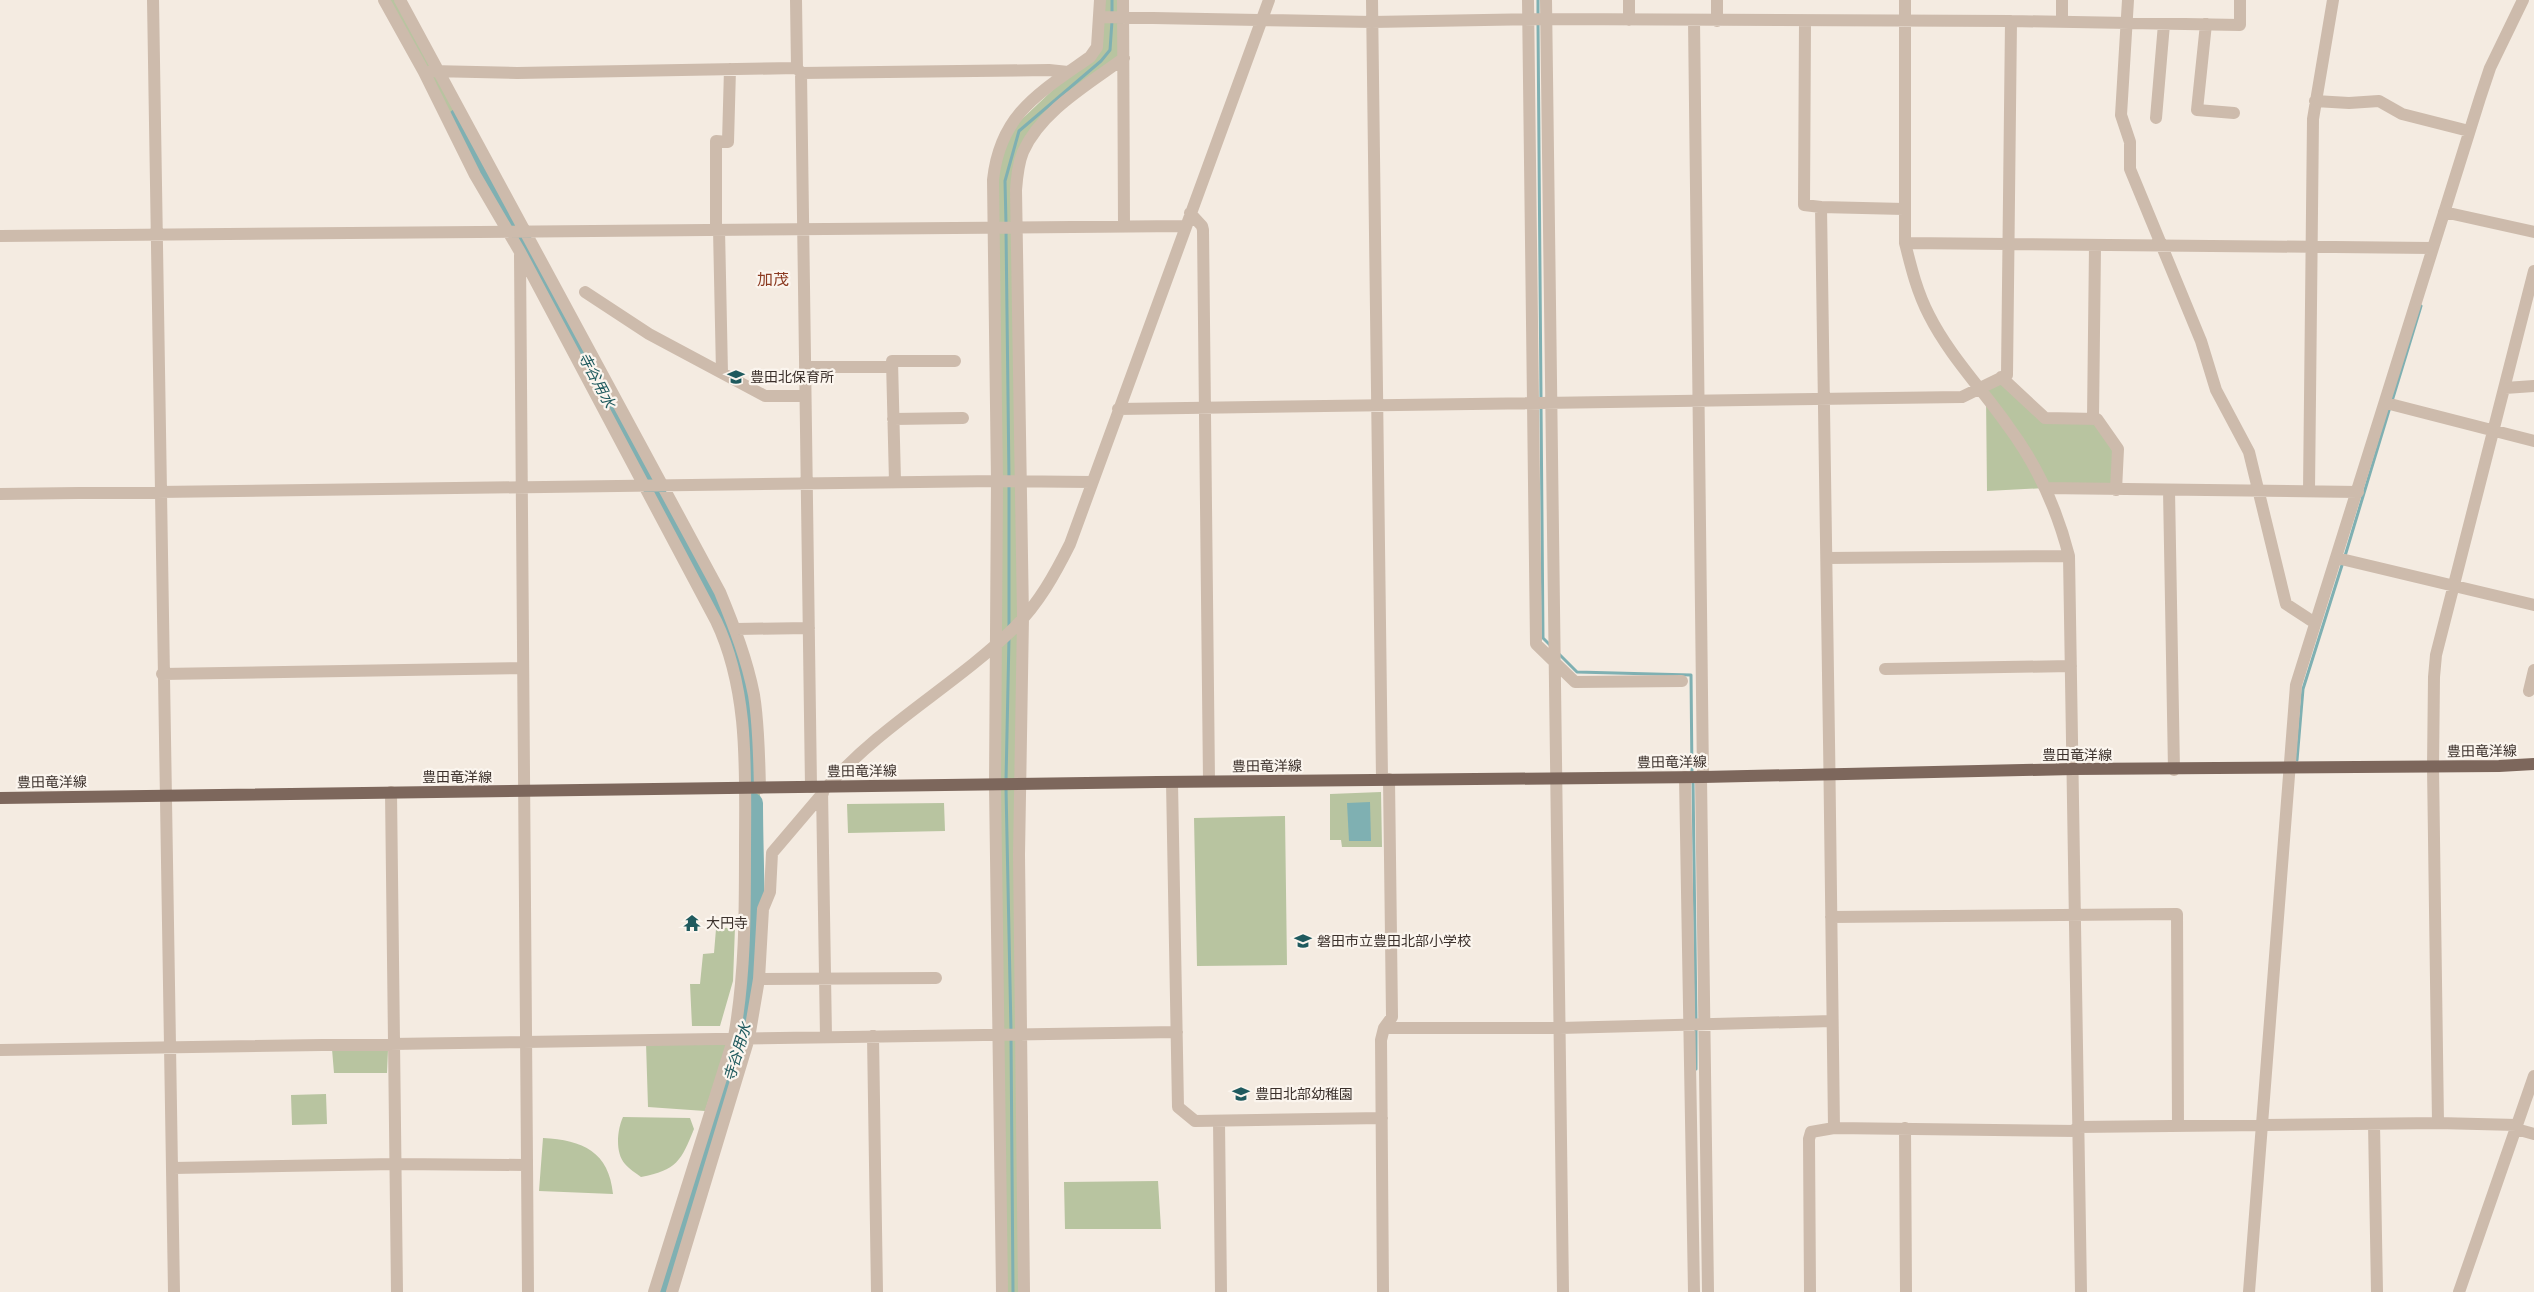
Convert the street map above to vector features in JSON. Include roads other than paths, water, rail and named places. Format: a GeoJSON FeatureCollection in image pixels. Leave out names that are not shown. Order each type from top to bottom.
{"type":"FeatureCollection","features":[{"type":"Feature","properties":{"kind":"main road","name":"豊田竜洋線"},"geometry":{"type":"LineString","coordinates":[[0,798],[821,788],[1208,781],[1695,777],[2073,769],[2288,769],[2534,764]]}},
{"type":"Feature","properties":{"kind":"street"},"geometry":{"type":"LineString","coordinates":[[153,0],[156,233],[161,356],[162,674],[167,796],[174,1292]]}},
{"type":"Feature","properties":{"kind":"street"},"geometry":{"type":"LineString","coordinates":[[384,0],[431,71],[525,232],[653,486],[724,638],[740,701],[745,788],[744,962],[734,1037],[654,1292]]}},
{"type":"Feature","properties":{"kind":"street"},"geometry":{"type":"LineString","coordinates":[[400,0],[475,175],[653,486],[720,592],[736,629],[754,695],[758,731],[760,788]]}},
{"type":"Feature","properties":{"kind":"street"},"geometry":{"type":"LineString","coordinates":[[796,0],[799,70],[809,628],[821,788],[826,1037]]}},
{"type":"Feature","properties":{"kind":"street"},"geometry":{"type":"LineString","coordinates":[[1002,1292],[995,645],[997,481],[993,226],[996,156],[1003,137],[1029,102],[1090,57],[1097,48],[1100,0]]}},
{"type":"Feature","properties":{"kind":"street"},"geometry":{"type":"LineString","coordinates":[[1123,0],[1124,226]]}},
{"type":"Feature","properties":{"kind":"street"},"geometry":{"type":"LineString","coordinates":[[672,1292],[749,1038],[760,979],[763,908],[770,892],[772,853],[821,788],[873,741],[995,645],[1023,618],[1054,576],[1070,544],[1184,226],[1269,0]]}},
{"type":"Feature","properties":{"kind":"street"},"geometry":{"type":"LineString","coordinates":[[1372,0],[1376,404],[1392,1016],[1384,1028],[1381,1040],[1383,1292]]}},
{"type":"Feature","properties":{"kind":"street"},"geometry":{"type":"LineString","coordinates":[[1528,0],[1536,644],[1554,664],[1575,682],[1682,682]]}},
{"type":"Feature","properties":{"kind":"street"},"geometry":{"type":"LineString","coordinates":[[1546,0],[1563,1292]]}},
{"type":"Feature","properties":{"kind":"street"},"geometry":{"type":"LineString","coordinates":[[1629,0],[1629,20]]}},
{"type":"Feature","properties":{"kind":"street"},"geometry":{"type":"LineString","coordinates":[[1717,0],[1717,21]]}},
{"type":"Feature","properties":{"kind":"street"},"geometry":{"type":"LineString","coordinates":[[1905,0],[1905,243],[1914,278],[1928,314],[1949,348],[2028,454],[2060,522],[2069,556],[2081,1292]]}},
{"type":"Feature","properties":{"kind":"street"},"geometry":{"type":"LineString","coordinates":[[2062,0],[2062,21]]}},
{"type":"Feature","properties":{"kind":"street"},"geometry":{"type":"LineString","coordinates":[[2128,0],[2121,115],[2130,142],[2130,169],[2201,340],[2216,390],[2249,452],[2286,604],[2315,623]]}},
{"type":"Feature","properties":{"kind":"street"},"geometry":{"type":"LineString","coordinates":[[1100,17],[1372,22],[1528,21],[1546,19],[1905,22],[2062,21],[2240,25],[2240,0]]}},
{"type":"Feature","properties":{"kind":"street"},"geometry":{"type":"LineString","coordinates":[[2309,491],[2311,247],[2316,101],[2333,0]]}},
{"type":"Feature","properties":{"kind":"street"},"geometry":{"type":"LineString","coordinates":[[2249,1292],[2296,685],[2386,404],[2431,248],[2469,131],[2490,68],[2523,0]]}},
{"type":"Feature","properties":{"kind":"street"},"geometry":{"type":"LineString","coordinates":[[1694,20],[1699,402],[1695,777],[1697,1025],[1694,1292]]}},
{"type":"Feature","properties":{"kind":"street"},"geometry":{"type":"LineString","coordinates":[[1805,21],[1804,206],[1904,209]]}},
{"type":"Feature","properties":{"kind":"street"},"geometry":{"type":"LineString","coordinates":[[1118,409],[1962,397],[1979,387],[2007,375],[2011,21]]}},
{"type":"Feature","properties":{"kind":"street"},"geometry":{"type":"LineString","coordinates":[[2156,118],[2164,24]]}},
{"type":"Feature","properties":{"kind":"street"},"geometry":{"type":"LineString","coordinates":[[2206,24],[2197,110],[2234,113]]}},
{"type":"Feature","properties":{"kind":"street"},"geometry":{"type":"LineString","coordinates":[[1024,1292],[1018,784],[1023,618],[1016,181],[1023,153],[1034,133],[1054,112],[1124,58]]}},
{"type":"Feature","properties":{"kind":"street"},"geometry":{"type":"LineString","coordinates":[[431,71],[517,73],[730,69],[1072,69],[1089,84]]}},
{"type":"Feature","properties":{"kind":"street"},"geometry":{"type":"LineString","coordinates":[[722,373],[716,142],[728,142],[730,69]]}},
{"type":"Feature","properties":{"kind":"street"},"geometry":{"type":"LineString","coordinates":[[2316,101],[2349,103],[2379,101],[2402,114],[2469,131]]}},
{"type":"Feature","properties":{"kind":"street"},"geometry":{"type":"LineString","coordinates":[[1821,207],[1826,400],[1828,774],[1834,1128]]}},
{"type":"Feature","properties":{"kind":"street"},"geometry":{"type":"LineString","coordinates":[[2444,212],[2534,232]]}},
{"type":"Feature","properties":{"kind":"street"},"geometry":{"type":"LineString","coordinates":[[1190,213],[1202,226],[1203,230],[1208,781]]}},
{"type":"Feature","properties":{"kind":"street"},"geometry":{"type":"LineString","coordinates":[[0,236],[156,233],[525,232],[993,226],[1184,226]]}},
{"type":"Feature","properties":{"kind":"street"},"geometry":{"type":"LineString","coordinates":[[1905,243],[2431,248]]}},
{"type":"Feature","properties":{"kind":"street"},"geometry":{"type":"LineString","coordinates":[[2092,419],[2094,246]]}},
{"type":"Feature","properties":{"kind":"street"},"geometry":{"type":"LineString","coordinates":[[520,252],[519,353],[522,452],[520,489],[528,1292]]}},
{"type":"Feature","properties":{"kind":"street"},"geometry":{"type":"LineString","coordinates":[[2438,1123],[2433,767],[2436,654],[2495,431],[2534,271]]}},
{"type":"Feature","properties":{"kind":"street"},"geometry":{"type":"LineString","coordinates":[[585,292],[649,334],[765,396],[805,396]]}},
{"type":"Feature","properties":{"kind":"street"},"geometry":{"type":"LineString","coordinates":[[895,482],[892,361],[955,361]]}},
{"type":"Feature","properties":{"kind":"street"},"geometry":{"type":"LineString","coordinates":[[805,366],[892,367]]}},
{"type":"Feature","properties":{"kind":"street"},"geometry":{"type":"LineString","coordinates":[[2001,377],[2045,418],[2097,419],[2118,449],[2116,490]]}},
{"type":"Feature","properties":{"kind":"street"},"geometry":{"type":"LineString","coordinates":[[2505,388],[2534,386]]}},
{"type":"Feature","properties":{"kind":"street"},"geometry":{"type":"LineString","coordinates":[[2386,404],[2534,441]]}},
{"type":"Feature","properties":{"kind":"street"},"geometry":{"type":"LineString","coordinates":[[893,419],[963,418]]}},
{"type":"Feature","properties":{"kind":"street"},"geometry":{"type":"LineString","coordinates":[[0,494],[520,489],[895,482],[1092,482]]}},
{"type":"Feature","properties":{"kind":"street"},"geometry":{"type":"LineString","coordinates":[[2045,488],[2358,492]]}},
{"type":"Feature","properties":{"kind":"street"},"geometry":{"type":"LineString","coordinates":[[2169,490],[2174,770]]}},
{"type":"Feature","properties":{"kind":"street"},"geometry":{"type":"LineString","coordinates":[[1828,558],[2069,556]]}},
{"type":"Feature","properties":{"kind":"street"},"geometry":{"type":"LineString","coordinates":[[2337,558],[2534,605]]}},
{"type":"Feature","properties":{"kind":"street"},"geometry":{"type":"LineString","coordinates":[[736,629],[809,628]]}},
{"type":"Feature","properties":{"kind":"street"},"geometry":{"type":"LineString","coordinates":[[1885,669],[2071,666]]}},
{"type":"Feature","properties":{"kind":"street"},"geometry":{"type":"LineString","coordinates":[[162,674],[522,668]]}},
{"type":"Feature","properties":{"kind":"street"},"geometry":{"type":"LineString","coordinates":[[2529,691],[2534,670]]}},
{"type":"Feature","properties":{"kind":"street"},"geometry":{"type":"LineString","coordinates":[[1172,782],[1178,1107],[1195,1120],[1218,1122],[1382,1118]]}},
{"type":"Feature","properties":{"kind":"street"},"geometry":{"type":"LineString","coordinates":[[391,792],[392,1042],[397,1292]]}},
{"type":"Feature","properties":{"kind":"street"},"geometry":{"type":"LineString","coordinates":[[1831,917],[2074,913],[2177,914],[2178,1126]]}},
{"type":"Feature","properties":{"kind":"street"},"geometry":{"type":"LineString","coordinates":[[760,979],[936,978]]}},
{"type":"Feature","properties":{"kind":"street"},"geometry":{"type":"LineString","coordinates":[[1384,1028],[1560,1028],[1832,1021]]}},
{"type":"Feature","properties":{"kind":"street"},"geometry":{"type":"LineString","coordinates":[[1697,1025],[1708,1292]]}},
{"type":"Feature","properties":{"kind":"street"},"geometry":{"type":"LineString","coordinates":[[0,1050],[392,1042],[1177,1032]]}},
{"type":"Feature","properties":{"kind":"street"},"geometry":{"type":"LineString","coordinates":[[873,1036],[877,1292]]}},
{"type":"Feature","properties":{"kind":"street"},"geometry":{"type":"LineString","coordinates":[[2459,1292],[2534,1076]]}},
{"type":"Feature","properties":{"kind":"street"},"geometry":{"type":"LineString","coordinates":[[1218,1122],[1221,1292]]}},
{"type":"Feature","properties":{"kind":"street"},"geometry":{"type":"LineString","coordinates":[[1810,1292],[1809,1139],[1811,1132],[1834,1128],[2077,1129],[2438,1123],[2516,1127],[2534,1134]]}},
{"type":"Feature","properties":{"kind":"street"},"geometry":{"type":"LineString","coordinates":[[2374,1124],[2377,1292]]}},
{"type":"Feature","properties":{"kind":"street"},"geometry":{"type":"LineString","coordinates":[[1905,1128],[1906,1292]]}},
{"type":"Feature","properties":{"kind":"street"},"geometry":{"type":"LineString","coordinates":[[173,1168],[395,1164],[526,1165]]}},
{"type":"Feature","properties":{"kind":"water"},"geometry":{"type":"Polygon","coordinates":[[[1370,802],[1371,841],[1349,841],[1347,803],[1370,802]]]}},
{"type":"Feature","properties":{"kind":"waterway"},"geometry":{"type":"LineString","coordinates":[[1112,0],[1112,15]]}},
{"type":"Feature","properties":{"kind":"waterway"},"geometry":{"type":"LineString","coordinates":[[1538,0],[1538,17]]}},
{"type":"Feature","properties":{"kind":"waterway"},"geometry":{"type":"LineString","coordinates":[[1006,224],[1005,181],[1019,131],[1101,61],[1110,50],[1112,21]]}},
{"type":"Feature","properties":{"kind":"waterway"},"geometry":{"type":"LineString","coordinates":[[1538,23],[1541,399]]}},
{"type":"Feature","properties":{"kind":"waterway","name":"寺谷用水"},"geometry":{"type":"LineString","coordinates":[[457,119],[728,629],[745,702],[750,739],[752,777]]}},
{"type":"Feature","properties":{"kind":"waterway"},"geometry":{"type":"LineString","coordinates":[[1006,230],[1009,479]]}},
{"type":"Feature","properties":{"kind":"waterway"},"geometry":{"type":"LineString","coordinates":[[2392,401],[2421,306]]}},
{"type":"Feature","properties":{"kind":"waterway"},"geometry":{"type":"LineString","coordinates":[[1541,406],[1543,638],[1551,646]]}},
{"type":"Feature","properties":{"kind":"waterway"},"geometry":{"type":"LineString","coordinates":[[2345,556],[2390,407]]}},
{"type":"Feature","properties":{"kind":"waterway"},"geometry":{"type":"LineString","coordinates":[[1009,485],[1009,626]]}},
{"type":"Feature","properties":{"kind":"waterway"},"geometry":{"type":"LineString","coordinates":[[2297,760],[2303,689],[2343,562]]}},
{"type":"Feature","properties":{"kind":"waterway"},"geometry":{"type":"LineString","coordinates":[[1006,781],[1009,638]]}},
{"type":"Feature","properties":{"kind":"waterway"},"geometry":{"type":"LineString","coordinates":[[1559,654],[1577,672],[1691,675],[1692,774]]}},
{"type":"Feature","properties":{"kind":"waterway"},"geometry":{"type":"LineString","coordinates":[[1693,780],[1696,1021]]}},
{"type":"Feature","properties":{"kind":"waterway"},"geometry":{"type":"LineString","coordinates":[[1006,788],[1011,1031]]}},
{"type":"Feature","properties":{"kind":"waterway","name":"寺谷用水"},"geometry":{"type":"LineString","coordinates":[[665,1292],[748,1012],[755,908],[753,803]]}},
{"type":"Feature","properties":{"kind":"waterway"},"geometry":{"type":"LineString","coordinates":[[1696,1028],[1696,1069]]}},
{"type":"Feature","properties":{"kind":"waterway"},"geometry":{"type":"LineString","coordinates":[[1011,1038],[1013,1292]]}},
{"type":"Feature","properties":{"kind":"place","name":"豊田北保育所"},"geometry":{"type":"Point","coordinates":[736,377]}},
{"type":"Feature","properties":{"kind":"place","name":"大円寺"},"geometry":{"type":"Point","coordinates":[692,923]}},
{"type":"Feature","properties":{"kind":"place","name":"磐田市立豊田北部小学校"},"geometry":{"type":"Point","coordinates":[1303,941]}},
{"type":"Feature","properties":{"kind":"place","name":"豊田北部幼稚園"},"geometry":{"type":"Point","coordinates":[1241,1094]}},
{"type":"Feature","properties":{"kind":"district","name":"加茂"},"geometry":{"type":"Point","coordinates":[773,279]}}]}
